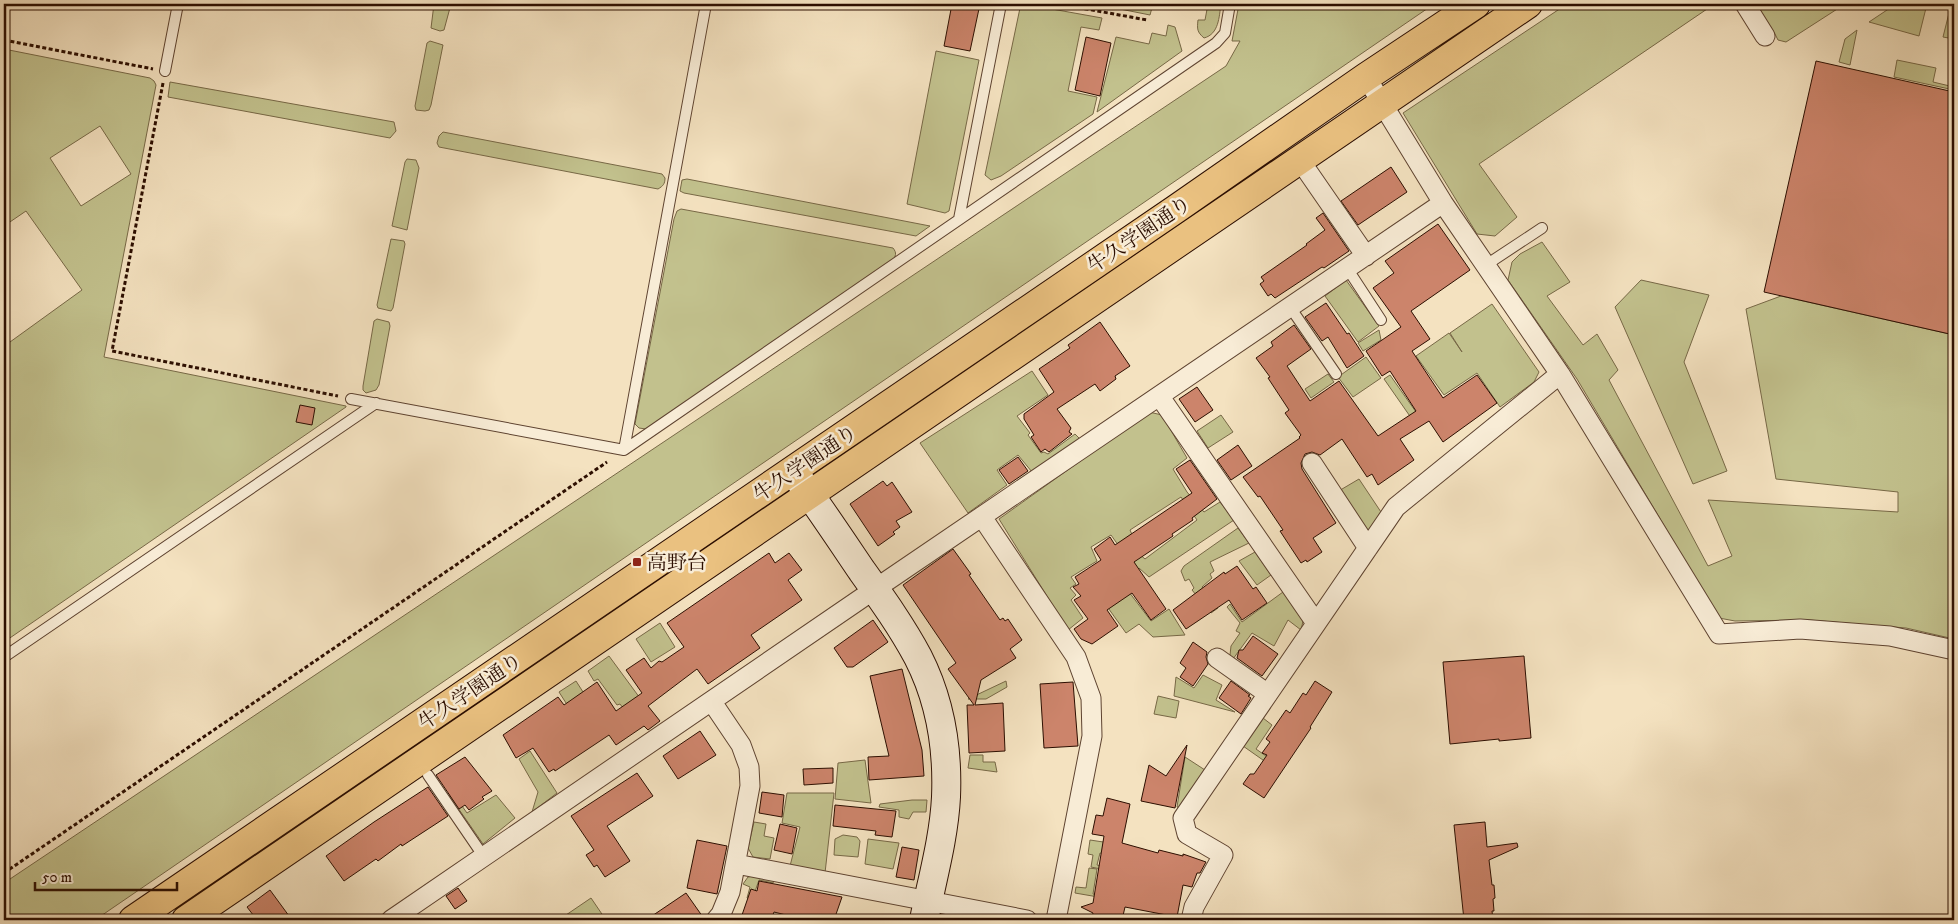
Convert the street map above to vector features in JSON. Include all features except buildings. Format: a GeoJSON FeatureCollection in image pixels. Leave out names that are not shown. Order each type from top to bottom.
{"type":"FeatureCollection","features":[{"type":"Feature","properties":{"kind":"highway","name":"牛久学園通り"},"geometry":{"type":"LineString","coordinates":[[133,920],[793,471],[1366,77],[1476,4]]}},
{"type":"Feature","properties":{"kind":"highway","name":"牛久学園通り"},"geometry":{"type":"LineString","coordinates":[[186,920],[1528,4]]}},
{"type":"Feature","properties":{"kind":"street"},"geometry":{"type":"LineString","coordinates":[[1745,4],[1765,36]]}},
{"type":"Feature","properties":{"kind":"street"},"geometry":{"type":"LineString","coordinates":[[1366,77],[1443,203],[1560,374],[1719,634],[1800,629],[1890,636],[1954,650]]}},
{"type":"Feature","properties":{"kind":"street"},"geometry":{"type":"LineString","coordinates":[[1308,172],[1366,256]]}},
{"type":"Feature","properties":{"kind":"street"},"geometry":{"type":"LineString","coordinates":[[391,920],[1443,203]]}},
{"type":"Feature","properties":{"kind":"street"},"geometry":{"type":"LineString","coordinates":[[1191,920],[1194,907],[1222,855],[1187,834],[1183,818],[1396,507],[1560,374]]}},
{"type":"Feature","properties":{"kind":"street"},"geometry":{"type":"LineString","coordinates":[[1160,397],[1316,623]]}},
{"type":"Feature","properties":{"kind":"street"},"geometry":{"type":"LineString","coordinates":[[1312,463],[1368,548]]}},
{"type":"Feature","properties":{"kind":"street"},"geometry":{"type":"LineString","coordinates":[[793,471],[875,589],[918,658],[933,693],[942,728],[946,764],[946,799],[926,911]]}},
{"type":"Feature","properties":{"kind":"street"},"geometry":{"type":"LineString","coordinates":[[982,517],[1076,657],[1091,698],[1092,736],[1056,920]]}},
{"type":"Feature","properties":{"kind":"street"},"geometry":{"type":"LineString","coordinates":[[1217,658],[1268,694]]}},
{"type":"Feature","properties":{"kind":"street"},"geometry":{"type":"LineString","coordinates":[[712,702],[741,745],[749,767],[750,786],[730,892],[721,914],[716,920]]}},
{"type":"Feature","properties":{"kind":"street"},"geometry":{"type":"LineString","coordinates":[[736,864],[926,911],[1027,920]]}},
{"type":"Feature","properties":{"kind":"lane"},"geometry":{"type":"LineString","coordinates":[[165,72],[178,4]]}},
{"type":"Feature","properties":{"kind":"lane"},"geometry":{"type":"LineString","coordinates":[[624,450],[706,4]]}},
{"type":"Feature","properties":{"kind":"lane"},"geometry":{"type":"LineString","coordinates":[[959,219],[1001,4]]}},
{"type":"Feature","properties":{"kind":"lane"},"geometry":{"type":"LineString","coordinates":[[350,399],[624,450],[1216,43],[1224,33],[1230,4]]}},
{"type":"Feature","properties":{"kind":"lane"},"geometry":{"type":"LineString","coordinates":[[1486,265],[1542,228]]}},
{"type":"Feature","properties":{"kind":"lane"},"geometry":{"type":"LineString","coordinates":[[1347,268],[1381,320]]}},
{"type":"Feature","properties":{"kind":"lane"},"geometry":{"type":"LineString","coordinates":[[1290,307],[1336,374]]}},
{"type":"Feature","properties":{"kind":"lane"},"geometry":{"type":"LineString","coordinates":[[4,657],[376,403]]}},
{"type":"Feature","properties":{"kind":"lane"},"geometry":{"type":"LineString","coordinates":[[428,775],[484,857]]}},
{"type":"Feature","properties":{"kind":"path"},"geometry":{"type":"LineString","coordinates":[[1059,4],[1147,20]]}},
{"type":"Feature","properties":{"kind":"path"},"geometry":{"type":"LineString","coordinates":[[4,40],[165,72],[112,351],[350,399]]}},
{"type":"Feature","properties":{"kind":"path"},"geometry":{"type":"LineString","coordinates":[[4,873],[624,450]]}},
{"type":"Feature","properties":{"kind":"shaded area"},"geometry":{"type":"Polygon","coordinates":[[[434,4],[451,4],[444,30],[440,31],[431,28],[434,4]]]}},
{"type":"Feature","properties":{"kind":"shaded area"},"geometry":{"type":"Polygon","coordinates":[[[1024,4],[1102,18],[1099,30],[1081,27],[1068,91],[1097,97],[1093,114],[1001,176],[991,180],[985,175],[1020,8],[1024,4]]]}},
{"type":"Feature","properties":{"kind":"shaded area"},"geometry":{"type":"Polygon","coordinates":[[[1095,4],[1153,4],[1150,15],[1095,4]]]}},
{"type":"Feature","properties":{"kind":"shaded area"},"geometry":{"type":"Polygon","coordinates":[[[1208,4],[1221,4],[1219,19],[1213,33],[1204,38],[1198,30],[1198,20],[1205,20],[1208,4]]]}},
{"type":"Feature","properties":{"kind":"shaded area"},"geometry":{"type":"Polygon","coordinates":[[[1239,4],[1434,4],[95,920],[4,920],[4,883],[1226,66],[1240,41],[1232,41],[1239,4]]]}},
{"type":"Feature","properties":{"kind":"shaded area"},"geometry":{"type":"Polygon","coordinates":[[[1567,4],[1708,4],[1710,7],[1479,164],[1517,217],[1495,236],[1477,234],[1403,113],[1567,4]]]}},
{"type":"Feature","properties":{"kind":"shaded area"},"geometry":{"type":"Polygon","coordinates":[[[1755,4],[1845,4],[1786,42],[1778,40],[1755,4]]]}},
{"type":"Feature","properties":{"kind":"shaded area"},"geometry":{"type":"Polygon","coordinates":[[[1896,4],[1927,4],[1919,36],[1869,22],[1896,4]]]}},
{"type":"Feature","properties":{"kind":"shaded area"},"geometry":{"type":"Polygon","coordinates":[[[1950,9],[1954,14],[1954,39],[1943,37],[1950,9]]]}},
{"type":"Feature","properties":{"kind":"shaded area"},"geometry":{"type":"Polygon","coordinates":[[[1168,25],[1175,27],[1182,51],[1097,112],[1116,37],[1149,44],[1152,33],[1166,36],[1168,25]]]}},
{"type":"Feature","properties":{"kind":"shaded area"},"geometry":{"type":"Polygon","coordinates":[[[1857,30],[1850,65],[1839,62],[1845,39],[1857,30]]]}},
{"type":"Feature","properties":{"kind":"shaded area"},"geometry":{"type":"Polygon","coordinates":[[[430,41],[443,45],[431,105],[429,110],[416,110],[415,106],[427,43],[430,41]]]}},
{"type":"Feature","properties":{"kind":"shaded area"},"geometry":{"type":"Polygon","coordinates":[[[4,49],[150,78],[156,85],[104,357],[346,407],[4,642],[4,334],[10,342],[82,290],[26,211],[4,226],[4,49]],[[100,126],[50,158],[81,206],[131,174],[100,126]]]}},
{"type":"Feature","properties":{"kind":"shaded area"},"geometry":{"type":"Polygon","coordinates":[[[936,51],[979,60],[949,211],[945,213],[907,204],[936,51]]]}},
{"type":"Feature","properties":{"kind":"shaded area"},"geometry":{"type":"Polygon","coordinates":[[[1897,60],[1936,68],[1933,82],[1954,87],[1954,90],[1894,77],[1897,60]]]}},
{"type":"Feature","properties":{"kind":"shaded area"},"geometry":{"type":"Polygon","coordinates":[[[170,82],[394,122],[396,131],[390,138],[168,97],[170,82]]]}},
{"type":"Feature","properties":{"kind":"shaded area"},"geometry":{"type":"Polygon","coordinates":[[[443,132],[662,174],[665,182],[658,189],[439,147],[437,143],[439,136],[443,132]]]}},
{"type":"Feature","properties":{"kind":"shaded area"},"geometry":{"type":"Polygon","coordinates":[[[407,159],[416,160],[419,168],[407,230],[392,226],[407,159]]]}},
{"type":"Feature","properties":{"kind":"shaded area"},"geometry":{"type":"Polygon","coordinates":[[[687,179],[930,226],[916,236],[684,193],[680,191],[682,180],[687,179]]]}},
{"type":"Feature","properties":{"kind":"shaded area"},"geometry":{"type":"Polygon","coordinates":[[[681,209],[893,248],[896,254],[892,261],[646,429],[639,428],[635,424],[674,219],[677,211],[681,209]]]}},
{"type":"Feature","properties":{"kind":"shaded area"},"geometry":{"type":"Polygon","coordinates":[[[391,239],[404,241],[405,244],[391,311],[378,308],[377,305],[391,239]]]}},
{"type":"Feature","properties":{"kind":"shaded area"},"geometry":{"type":"Polygon","coordinates":[[[1542,242],[1570,282],[1547,296],[1583,345],[1597,334],[1618,370],[1609,380],[1708,566],[1732,556],[1708,500],[1898,512],[1898,492],[1776,479],[1746,309],[1781,296],[1954,335],[1954,639],[1906,628],[1809,620],[1735,621],[1719,618],[1577,379],[1508,280],[1512,262],[1520,254],[1542,242]]]}},
{"type":"Feature","properties":{"kind":"shaded area"},"geometry":{"type":"Polygon","coordinates":[[[1346,280],[1379,326],[1358,342],[1325,296],[1346,280]]]}},
{"type":"Feature","properties":{"kind":"shaded area"},"geometry":{"type":"Polygon","coordinates":[[[1641,280],[1709,295],[1684,362],[1727,471],[1693,484],[1615,307],[1641,280]]]}},
{"type":"Feature","properties":{"kind":"shaded area"},"geometry":{"type":"Polygon","coordinates":[[[1492,304],[1539,372],[1534,382],[1500,407],[1477,373],[1444,395],[1416,356],[1449,333],[1462,352],[1450,333],[1492,304]]]}},
{"type":"Feature","properties":{"kind":"shaded area"},"geometry":{"type":"Polygon","coordinates":[[[377,319],[389,322],[390,326],[379,385],[376,390],[366,393],[363,390],[363,386],[374,321],[377,319]]]}},
{"type":"Feature","properties":{"kind":"shaded area"},"geometry":{"type":"Polygon","coordinates":[[[1379,330],[1381,340],[1363,351],[1358,343],[1379,330]]]}},
{"type":"Feature","properties":{"kind":"shaded area"},"geometry":{"type":"Polygon","coordinates":[[[1366,357],[1381,378],[1353,397],[1338,377],[1366,357]]]}},
{"type":"Feature","properties":{"kind":"shaded area"},"geometry":{"type":"Polygon","coordinates":[[[1032,371],[1048,395],[1017,416],[1030,433],[1028,435],[1041,453],[1048,454],[1075,434],[1081,440],[1032,472],[1018,455],[997,470],[1007,485],[968,513],[920,443],[1032,371]]]}},
{"type":"Feature","properties":{"kind":"shaded area"},"geometry":{"type":"Polygon","coordinates":[[[1328,374],[1334,382],[1311,398],[1305,389],[1328,374]]]}},
{"type":"Feature","properties":{"kind":"shaded area"},"geometry":{"type":"Polygon","coordinates":[[[1390,375],[1416,412],[1414,422],[1384,379],[1390,375]]]}},
{"type":"Feature","properties":{"kind":"shaded area"},"geometry":{"type":"Polygon","coordinates":[[[1149,412],[1162,415],[1187,458],[1173,469],[1187,492],[1204,512],[1220,502],[1234,520],[1149,577],[1139,568],[1138,573],[1111,535],[1091,547],[1097,561],[1071,577],[1076,584],[1070,588],[1076,595],[1071,600],[1083,618],[1068,630],[999,519],[1149,412]],[[1181,497],[1130,530],[1138,553],[1145,559],[1197,520],[1181,497]]]}},
{"type":"Feature","properties":{"kind":"shaded area"},"geometry":{"type":"Polygon","coordinates":[[[1221,415],[1233,432],[1208,448],[1197,431],[1221,415]]]}},
{"type":"Feature","properties":{"kind":"shaded area"},"geometry":{"type":"Polygon","coordinates":[[[1359,479],[1381,512],[1369,530],[1362,527],[1337,492],[1359,479]]]}},
{"type":"Feature","properties":{"kind":"shaded area"},"geometry":{"type":"Polygon","coordinates":[[[1238,528],[1249,543],[1210,562],[1214,571],[1210,574],[1212,578],[1202,587],[1218,608],[1211,613],[1192,590],[1194,588],[1189,579],[1185,581],[1181,571],[1184,566],[1238,528]]]}},
{"type":"Feature","properties":{"kind":"shaded area"},"geometry":{"type":"Polygon","coordinates":[[[1255,552],[1271,575],[1257,585],[1239,561],[1255,552]]]}},
{"type":"Feature","properties":{"kind":"shaded area"},"geometry":{"type":"Polygon","coordinates":[[[1129,592],[1151,621],[1169,609],[1185,635],[1153,637],[1139,624],[1126,633],[1106,605],[1129,592]]]}},
{"type":"Feature","properties":{"kind":"shaded area"},"geometry":{"type":"Polygon","coordinates":[[[1283,592],[1303,621],[1301,630],[1288,620],[1274,646],[1252,633],[1233,659],[1230,655],[1231,646],[1240,633],[1236,631],[1240,623],[1227,607],[1230,604],[1242,622],[1283,592]]]}},
{"type":"Feature","properties":{"kind":"shaded area"},"geometry":{"type":"Polygon","coordinates":[[[660,623],[675,647],[651,662],[636,639],[660,623]]]}},
{"type":"Feature","properties":{"kind":"shaded area"},"geometry":{"type":"Polygon","coordinates":[[[609,656],[648,709],[632,720],[620,704],[617,705],[598,679],[594,681],[588,671],[609,656]]]}},
{"type":"Feature","properties":{"kind":"shaded area"},"geometry":{"type":"Polygon","coordinates":[[[1203,675],[1222,685],[1216,700],[1235,712],[1174,696],[1176,677],[1194,688],[1203,675]]]}},
{"type":"Feature","properties":{"kind":"shaded area"},"geometry":{"type":"Polygon","coordinates":[[[576,681],[599,717],[582,728],[559,692],[576,681]]]}},
{"type":"Feature","properties":{"kind":"shaded area"},"geometry":{"type":"Polygon","coordinates":[[[1006,681],[1007,687],[986,699],[968,699],[1006,681]]]}},
{"type":"Feature","properties":{"kind":"shaded area"},"geometry":{"type":"Polygon","coordinates":[[[1158,696],[1179,701],[1176,718],[1154,714],[1158,696]]]}},
{"type":"Feature","properties":{"kind":"shaded area"},"geometry":{"type":"Polygon","coordinates":[[[1263,718],[1272,725],[1256,749],[1283,768],[1280,772],[1243,746],[1263,718]]]}},
{"type":"Feature","properties":{"kind":"shaded area"},"geometry":{"type":"Polygon","coordinates":[[[530,751],[557,793],[532,812],[538,792],[519,759],[530,751]]]}},
{"type":"Feature","properties":{"kind":"shaded area"},"geometry":{"type":"Polygon","coordinates":[[[970,755],[983,755],[983,762],[995,762],[997,772],[968,768],[970,755]]]}},
{"type":"Feature","properties":{"kind":"shaded area"},"geometry":{"type":"Polygon","coordinates":[[[1185,757],[1205,770],[1180,808],[1177,807],[1185,757]]]}},
{"type":"Feature","properties":{"kind":"shaded area"},"geometry":{"type":"Polygon","coordinates":[[[865,760],[871,803],[835,799],[838,763],[865,760]]]}},
{"type":"Feature","properties":{"kind":"shaded area"},"geometry":{"type":"Polygon","coordinates":[[[452,792],[467,813],[496,795],[515,818],[483,844],[449,795],[452,792]]]}},
{"type":"Feature","properties":{"kind":"shaded area"},"geometry":{"type":"Polygon","coordinates":[[[787,793],[834,793],[825,873],[790,866],[800,827],[782,823],[787,793]]]}},
{"type":"Feature","properties":{"kind":"shaded area"},"geometry":{"type":"Polygon","coordinates":[[[927,800],[926,812],[913,812],[909,819],[899,817],[899,810],[879,807],[880,804],[927,800]]]}},
{"type":"Feature","properties":{"kind":"shaded area"},"geometry":{"type":"Polygon","coordinates":[[[754,822],[766,824],[764,836],[774,838],[770,859],[753,857],[748,848],[754,822]]]}},
{"type":"Feature","properties":{"kind":"shaded area"},"geometry":{"type":"Polygon","coordinates":[[[843,835],[857,837],[860,841],[858,857],[834,855],[835,839],[843,835]]]}},
{"type":"Feature","properties":{"kind":"shaded area"},"geometry":{"type":"Polygon","coordinates":[[[868,839],[899,843],[893,869],[865,864],[868,839]]]}},
{"type":"Feature","properties":{"kind":"shaded area"},"geometry":{"type":"Polygon","coordinates":[[[1090,840],[1110,843],[1108,855],[1100,853],[1097,865],[1112,868],[1111,871],[1091,867],[1093,855],[1088,854],[1090,840]]]}},
{"type":"Feature","properties":{"kind":"shaded area"},"geometry":{"type":"Polygon","coordinates":[[[1089,868],[1097,869],[1093,894],[1127,902],[1075,893],[1076,887],[1086,888],[1089,868]]]}},
{"type":"Feature","properties":{"kind":"shaded area"},"geometry":{"type":"Polygon","coordinates":[[[753,876],[774,880],[773,883],[759,880],[752,900],[747,898],[750,887],[743,884],[748,877],[753,876]]]}},
{"type":"Feature","properties":{"kind":"shaded area"},"geometry":{"type":"Polygon","coordinates":[[[591,898],[606,920],[570,920],[566,915],[591,898]]]}},
{"type":"Feature","properties":{"kind":"place","name":"高野台"},"geometry":{"type":"Point","coordinates":[637,562]}}]}
